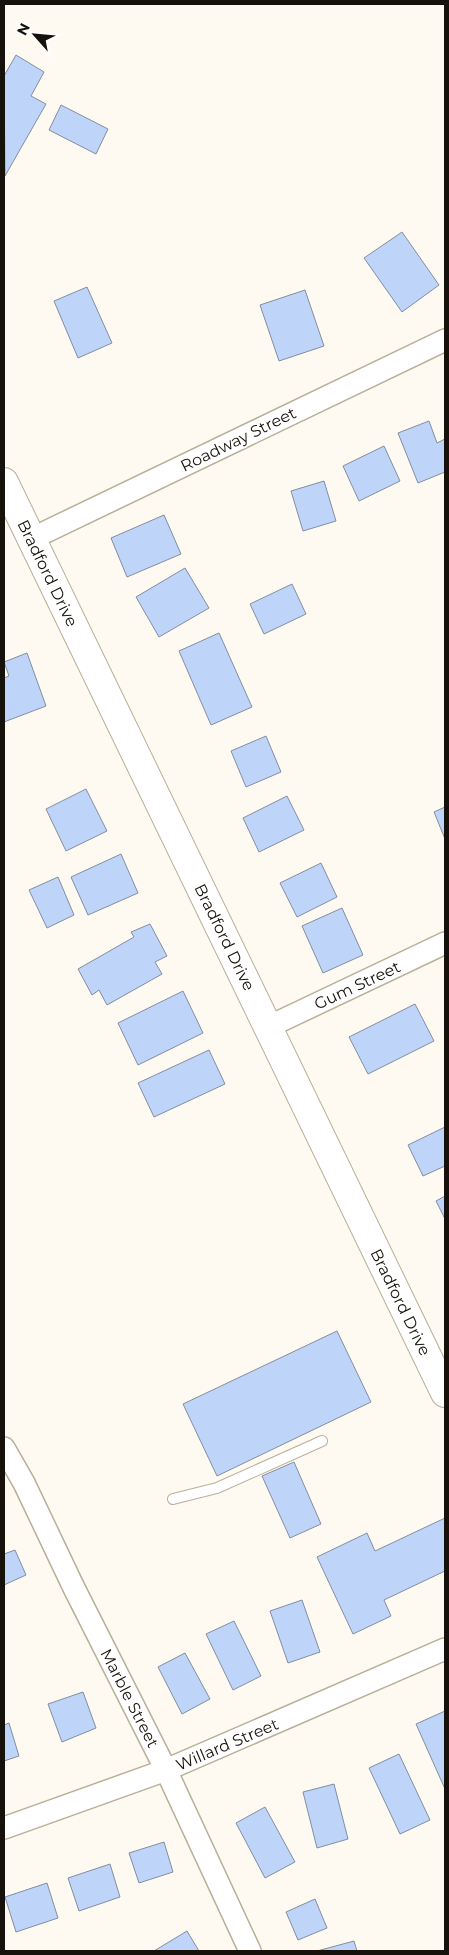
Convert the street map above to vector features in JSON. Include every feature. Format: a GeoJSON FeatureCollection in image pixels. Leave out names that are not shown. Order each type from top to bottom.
{"type":"FeatureCollection","features":[{"type":"Feature","properties":{"kind":"street","name":"Roadway Street"},"geometry":{"type":"LineString","coordinates":[[31,539],[445,340]]}},
{"type":"Feature","properties":{"kind":"street","name":"Bradford Drive"},"geometry":{"type":"LineString","coordinates":[[4,482],[445,1393]]}},
{"type":"Feature","properties":{"kind":"street","name":"Gum Street"},"geometry":{"type":"LineString","coordinates":[[268,1027],[445,944]]}},
{"type":"Feature","properties":{"kind":"street","name":"Marble Street"},"geometry":{"type":"LineString","coordinates":[[4,1448],[24,1483],[74,1588],[166,1770],[250,1951]]}},
{"type":"Feature","properties":{"kind":"street","name":"Willard Street"},"geometry":{"type":"LineString","coordinates":[[4,1828],[166,1770],[445,1649]]}},
{"type":"Feature","properties":{"kind":"lane"},"geometry":{"type":"LineString","coordinates":[[172,1499],[217,1488],[322,1441]]}},
{"type":"Feature","properties":{"kind":"building"},"geometry":{"type":"Polygon","coordinates":[[[16,55],[44,72],[31,96],[46,104],[5,176],[4,76],[16,55]]]}},
{"type":"Feature","properties":{"kind":"building"},"geometry":{"type":"Polygon","coordinates":[[[61,105],[108,129],[96,154],[49,130],[61,105]]]}},
{"type":"Feature","properties":{"kind":"building"},"geometry":{"type":"Polygon","coordinates":[[[402,232],[439,285],[402,312],[364,258],[402,232]]]}},
{"type":"Feature","properties":{"kind":"building"},"geometry":{"type":"Polygon","coordinates":[[[87,287],[112,343],[78,358],[54,301],[87,287]]]}},
{"type":"Feature","properties":{"kind":"building"},"geometry":{"type":"Polygon","coordinates":[[[305,290],[324,346],[279,361],[260,305],[305,290]]]}},
{"type":"Feature","properties":{"kind":"building"},"geometry":{"type":"Polygon","coordinates":[[[429,421],[437,443],[445,439],[445,472],[418,483],[398,433],[429,421]]]}},
{"type":"Feature","properties":{"kind":"building"},"geometry":{"type":"Polygon","coordinates":[[[384,446],[400,481],[359,501],[343,466],[384,446]]]}},
{"type":"Feature","properties":{"kind":"building"},"geometry":{"type":"Polygon","coordinates":[[[324,481],[336,521],[303,531],[291,491],[324,481]]]}},
{"type":"Feature","properties":{"kind":"building"},"geometry":{"type":"Polygon","coordinates":[[[164,515],[181,554],[127,577],[111,538],[164,515]]]}},
{"type":"Feature","properties":{"kind":"building"},"geometry":{"type":"Polygon","coordinates":[[[185,568],[209,608],[159,637],[136,597],[185,568]]]}},
{"type":"Feature","properties":{"kind":"building"},"geometry":{"type":"Polygon","coordinates":[[[292,584],[306,614],[264,634],[250,604],[292,584]]]}},
{"type":"Feature","properties":{"kind":"building"},"geometry":{"type":"Polygon","coordinates":[[[219,633],[252,707],[211,725],[179,651],[219,633]]]}},
{"type":"Feature","properties":{"kind":"building"},"geometry":{"type":"Polygon","coordinates":[[[27,653],[46,706],[4,722],[4,678],[9,676],[4,662],[27,653]]]}},
{"type":"Feature","properties":{"kind":"building"},"geometry":{"type":"Polygon","coordinates":[[[266,736],[281,772],[246,787],[231,751],[266,736]]]}},
{"type":"Feature","properties":{"kind":"building"},"geometry":{"type":"Polygon","coordinates":[[[86,789],[107,831],[66,851],[46,809],[86,789]]]}},
{"type":"Feature","properties":{"kind":"building"},"geometry":{"type":"Polygon","coordinates":[[[287,796],[304,830],[259,852],[243,818],[287,796]]]}},
{"type":"Feature","properties":{"kind":"building"},"geometry":{"type":"Polygon","coordinates":[[[445,807],[445,839],[434,812],[445,807]]]}},
{"type":"Feature","properties":{"kind":"building"},"geometry":{"type":"Polygon","coordinates":[[[121,854],[138,893],[88,915],[71,877],[121,854]]]}},
{"type":"Feature","properties":{"kind":"building"},"geometry":{"type":"Polygon","coordinates":[[[321,863],[337,897],[297,917],[280,883],[321,863]]]}},
{"type":"Feature","properties":{"kind":"building"},"geometry":{"type":"Polygon","coordinates":[[[58,877],[74,915],[47,928],[29,890],[58,877]]]}},
{"type":"Feature","properties":{"kind":"building"},"geometry":{"type":"Polygon","coordinates":[[[342,908],[363,955],[323,973],[302,926],[342,908]]]}},
{"type":"Feature","properties":{"kind":"building"},"geometry":{"type":"Polygon","coordinates":[[[150,924],[167,956],[155,962],[162,974],[107,1005],[99,990],[92,995],[78,969],[134,937],[131,932],[150,924]]]}},
{"type":"Feature","properties":{"kind":"building"},"geometry":{"type":"Polygon","coordinates":[[[183,991],[203,1033],[138,1065],[118,1023],[183,991]]]}},
{"type":"Feature","properties":{"kind":"building"},"geometry":{"type":"Polygon","coordinates":[[[415,1004],[434,1041],[368,1074],[349,1037],[415,1004]]]}},
{"type":"Feature","properties":{"kind":"building"},"geometry":{"type":"Polygon","coordinates":[[[209,1050],[225,1084],[154,1117],[138,1083],[209,1050]]]}},
{"type":"Feature","properties":{"kind":"building"},"geometry":{"type":"Polygon","coordinates":[[[445,1127],[445,1166],[423,1176],[408,1145],[445,1127]]]}},
{"type":"Feature","properties":{"kind":"building"},"geometry":{"type":"Polygon","coordinates":[[[445,1196],[445,1219],[436,1201],[445,1196]]]}},
{"type":"Feature","properties":{"kind":"building"},"geometry":{"type":"Polygon","coordinates":[[[337,1331],[371,1402],[217,1476],[183,1404],[337,1331]]]}},
{"type":"Feature","properties":{"kind":"building"},"geometry":{"type":"Polygon","coordinates":[[[294,1462],[321,1524],[290,1538],[262,1476],[294,1462]]]}},
{"type":"Feature","properties":{"kind":"building"},"geometry":{"type":"Polygon","coordinates":[[[445,1518],[445,1571],[384,1600],[391,1616],[353,1634],[317,1557],[367,1533],[375,1551],[445,1518]]]}},
{"type":"Feature","properties":{"kind":"building"},"geometry":{"type":"Polygon","coordinates":[[[15,1550],[26,1575],[4,1585],[4,1554],[15,1550]]]}},
{"type":"Feature","properties":{"kind":"building"},"geometry":{"type":"Polygon","coordinates":[[[302,1600],[320,1652],[288,1663],[270,1611],[302,1600]]]}},
{"type":"Feature","properties":{"kind":"building"},"geometry":{"type":"Polygon","coordinates":[[[234,1621],[261,1676],[233,1690],[206,1634],[234,1621]]]}},
{"type":"Feature","properties":{"kind":"building"},"geometry":{"type":"Polygon","coordinates":[[[185,1653],[210,1699],[182,1714],[158,1667],[185,1653]]]}},
{"type":"Feature","properties":{"kind":"building"},"geometry":{"type":"Polygon","coordinates":[[[83,1692],[96,1728],[62,1742],[48,1704],[83,1692]]]}},
{"type":"Feature","properties":{"kind":"building"},"geometry":{"type":"Polygon","coordinates":[[[445,1711],[445,1789],[416,1724],[445,1711]]]}},
{"type":"Feature","properties":{"kind":"building"},"geometry":{"type":"Polygon","coordinates":[[[9,1723],[19,1756],[4,1761],[4,1725],[9,1723]]]}},
{"type":"Feature","properties":{"kind":"building"},"geometry":{"type":"Polygon","coordinates":[[[399,1754],[430,1820],[400,1834],[369,1768],[399,1754]]]}},
{"type":"Feature","properties":{"kind":"building"},"geometry":{"type":"Polygon","coordinates":[[[334,1784],[348,1839],[317,1848],[303,1792],[334,1784]]]}},
{"type":"Feature","properties":{"kind":"building"},"geometry":{"type":"Polygon","coordinates":[[[265,1807],[295,1862],[265,1878],[236,1823],[265,1807]]]}},
{"type":"Feature","properties":{"kind":"building"},"geometry":{"type":"Polygon","coordinates":[[[164,1842],[173,1872],[139,1883],[129,1853],[164,1842]]]}},
{"type":"Feature","properties":{"kind":"building"},"geometry":{"type":"Polygon","coordinates":[[[110,1864],[120,1897],[79,1911],[68,1878],[110,1864]]]}},
{"type":"Feature","properties":{"kind":"building"},"geometry":{"type":"Polygon","coordinates":[[[47,1883],[58,1918],[16,1932],[5,1897],[47,1883]]]}},
{"type":"Feature","properties":{"kind":"building"},"geometry":{"type":"Polygon","coordinates":[[[315,1899],[327,1928],[298,1940],[286,1912],[315,1899]]]}},
{"type":"Feature","properties":{"kind":"building"},"geometry":{"type":"Polygon","coordinates":[[[187,1931],[199,1951],[154,1951],[187,1931]]]}},
{"type":"Feature","properties":{"kind":"building"},"geometry":{"type":"Polygon","coordinates":[[[354,1941],[357,1951],[317,1951],[354,1941]]]}}]}
